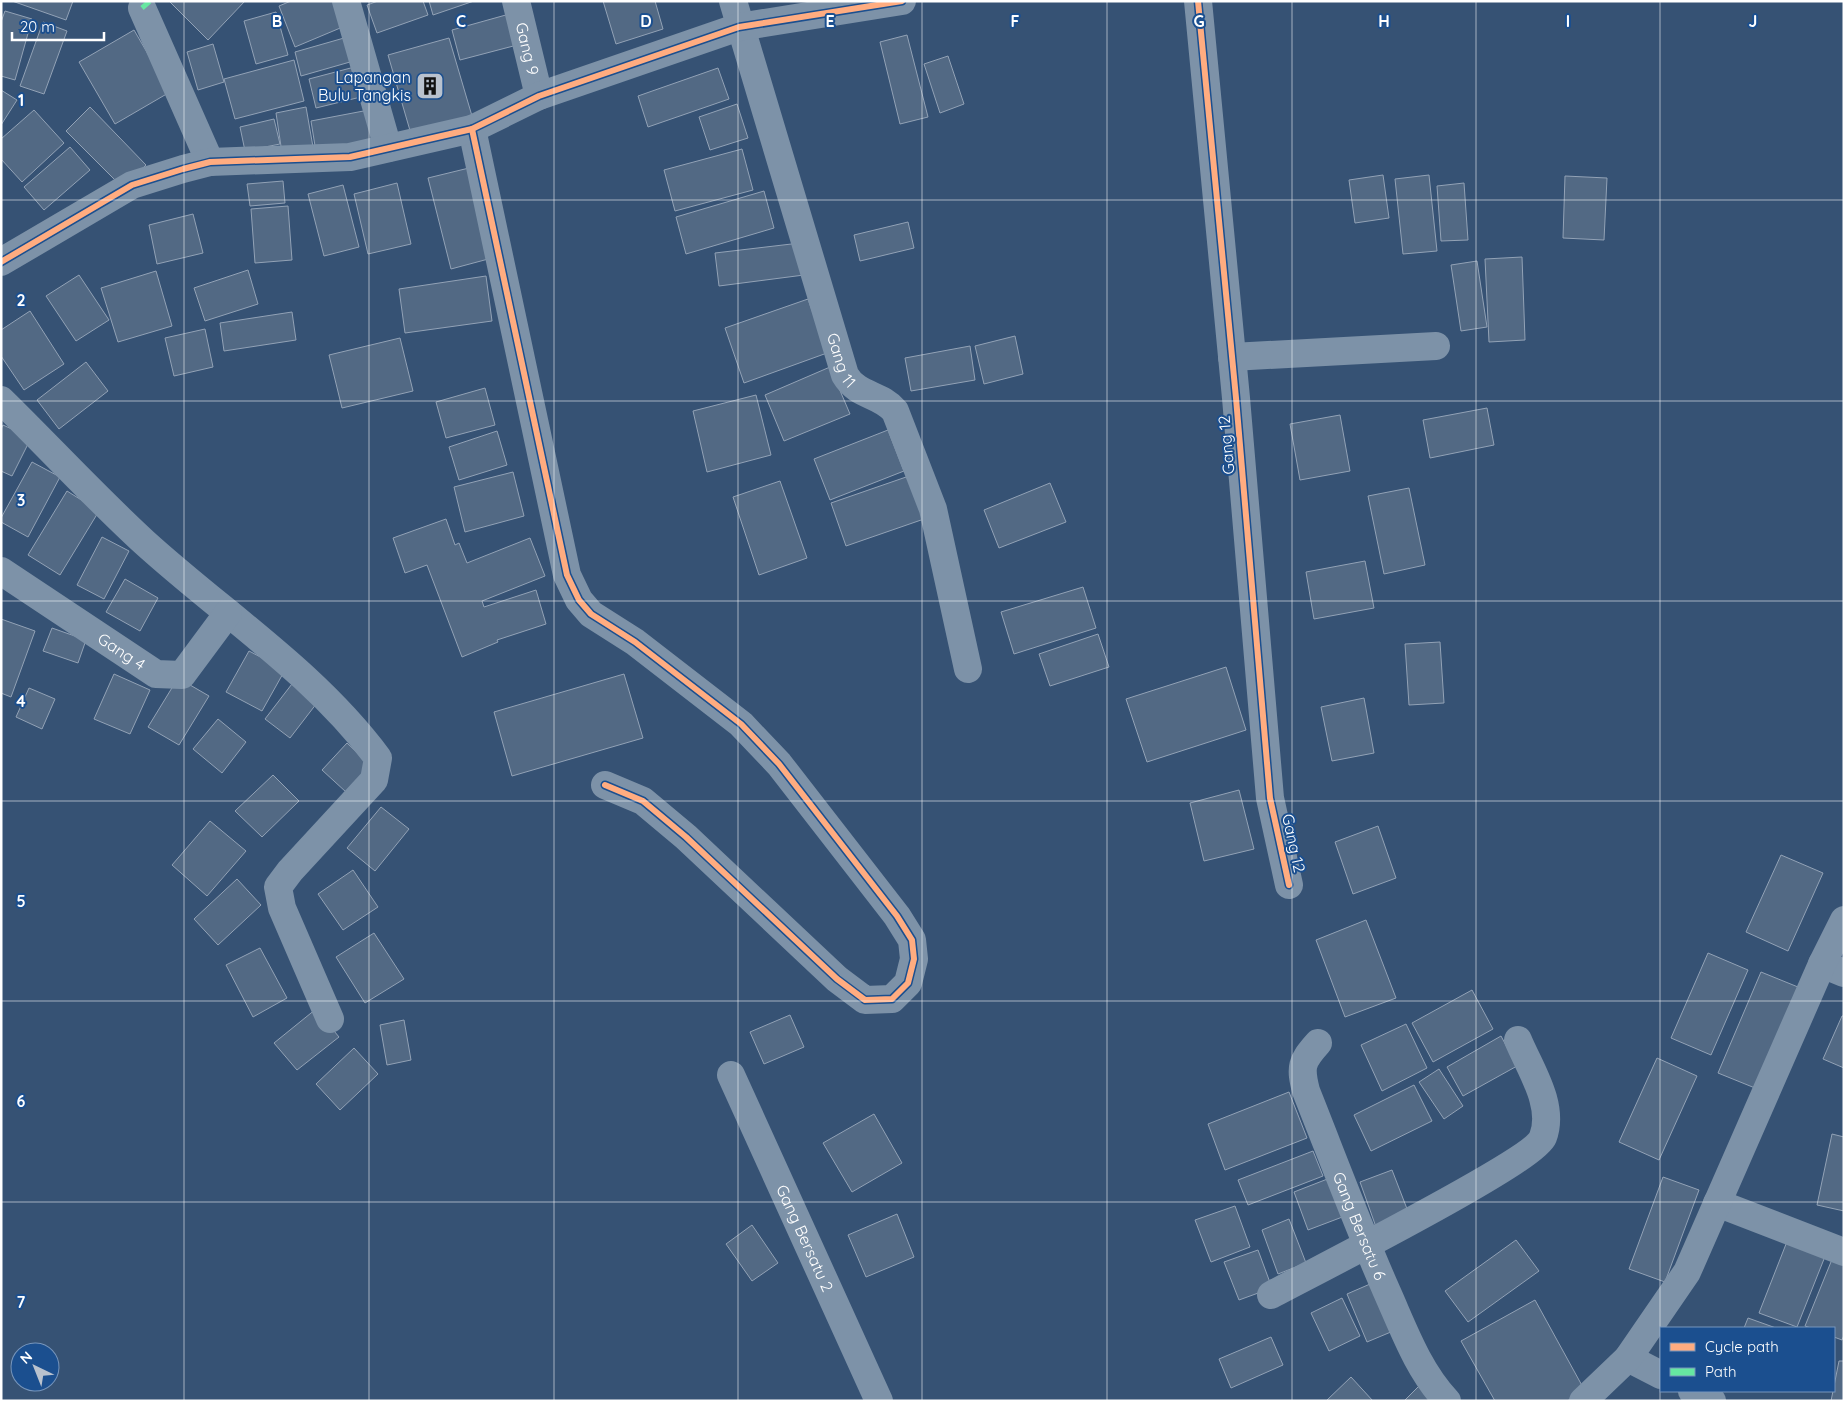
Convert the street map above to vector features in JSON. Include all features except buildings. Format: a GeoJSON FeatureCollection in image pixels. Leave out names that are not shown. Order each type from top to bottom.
{"type":"FeatureCollection","features":[{"type":"Feature","properties":{"kind":"street"},"geometry":{"type":"LineString","coordinates":[[346,1],[388,148]]}},
{"type":"Feature","properties":{"kind":"street","name":"Gang 9"},"geometry":{"type":"LineString","coordinates":[[516,1],[539,96]]}},
{"type":"Feature","properties":{"kind":"street"},"geometry":{"type":"LineString","coordinates":[[2,259],[132,185],[210,162],[350,156],[472,129],[539,96],[736,14],[902,1]]}},
{"type":"Feature","properties":{"kind":"street","name":"Gang 12"},"geometry":{"type":"LineString","coordinates":[[1198,1],[1232,357],[1270,798],[1289,885]]}},
{"type":"Feature","properties":{"kind":"street"},"geometry":{"type":"LineString","coordinates":[[141,3],[210,162]]}},
{"type":"Feature","properties":{"kind":"street","name":"Gang 11"},"geometry":{"type":"LineString","coordinates":[[736,14],[844,375],[858,391],[889,404],[895,411],[933,509],[968,669]]}},
{"type":"Feature","properties":{"kind":"street"},"geometry":{"type":"LineString","coordinates":[[472,129],[567,575],[580,600],[591,614],[635,642],[741,724],[779,764],[897,916],[912,940],[914,959],[908,983],[892,1000],[865,1000],[837,979],[686,837],[643,802],[605,785]]}},
{"type":"Feature","properties":{"kind":"street"},"geometry":{"type":"LineString","coordinates":[[1232,357],[1436,346]]}},
{"type":"Feature","properties":{"kind":"street"},"geometry":{"type":"LineString","coordinates":[[1,400],[144,542],[281,657],[356,727],[378,758],[374,780],[290,871],[278,887],[282,908],[330,1019]]}},
{"type":"Feature","properties":{"kind":"street","name":"Gang 4"},"geometry":{"type":"LineString","coordinates":[[1,571],[156,674],[182,675],[228,613]]}},
{"type":"Feature","properties":{"kind":"street"},"geometry":{"type":"LineString","coordinates":[[1583,1401],[1628,1358],[1687,1272],[1717,1203],[1833,968],[1844,920]]}},
{"type":"Feature","properties":{"kind":"street"},"geometry":{"type":"LineString","coordinates":[[1271,1294],[1527,1155],[1542,1139],[1547,1121],[1545,1102],[1518,1040]]}},
{"type":"Feature","properties":{"kind":"street","name":"Gang Bersatu 6"},"geometry":{"type":"LineString","coordinates":[[1318,1043],[1305,1058],[1301,1072],[1306,1091],[1366,1244],[1424,1374],[1447,1401]]}},
{"type":"Feature","properties":{"kind":"street","name":"Gang Bersatu 2"},"geometry":{"type":"LineString","coordinates":[[731,1075],[879,1401]]}},
{"type":"Feature","properties":{"kind":"street"},"geometry":{"type":"LineString","coordinates":[[1717,1203],[1844,1252]]}},
{"type":"Feature","properties":{"kind":"street"},"geometry":{"type":"LineString","coordinates":[[1628,1358],[1660,1374]]}},
{"type":"Feature","properties":{"kind":"street"},"geometry":{"type":"LineString","coordinates":[[1694,1392],[1712,1401]]}},
{"type":"Feature","properties":{"kind":"marked path"},"geometry":{"type":"LineString","coordinates":[[142,8],[150,1]]}},
{"type":"Feature","properties":{"kind":"cycle path"},"geometry":{"type":"LineString","coordinates":[[1,262],[132,185],[183,169],[210,162],[350,157],[472,129],[539,96],[739,27],[902,1]]}},
{"type":"Feature","properties":{"kind":"cycle path"},"geometry":{"type":"LineString","coordinates":[[1198,1],[1236,398],[1270,798],[1289,885]]}},
{"type":"Feature","properties":{"kind":"cycle path"},"geometry":{"type":"LineString","coordinates":[[472,129],[567,575],[579,600],[591,614],[635,642],[741,724],[779,764],[897,916],[912,940],[914,959],[908,983],[892,999],[865,1000],[837,979],[686,837],[643,801],[605,785]]}},
{"type":"Feature","properties":{"kind":"place","name":"Lapangan Bulu Tangkis"},"geometry":{"type":"Point","coordinates":[430,86]}}]}
